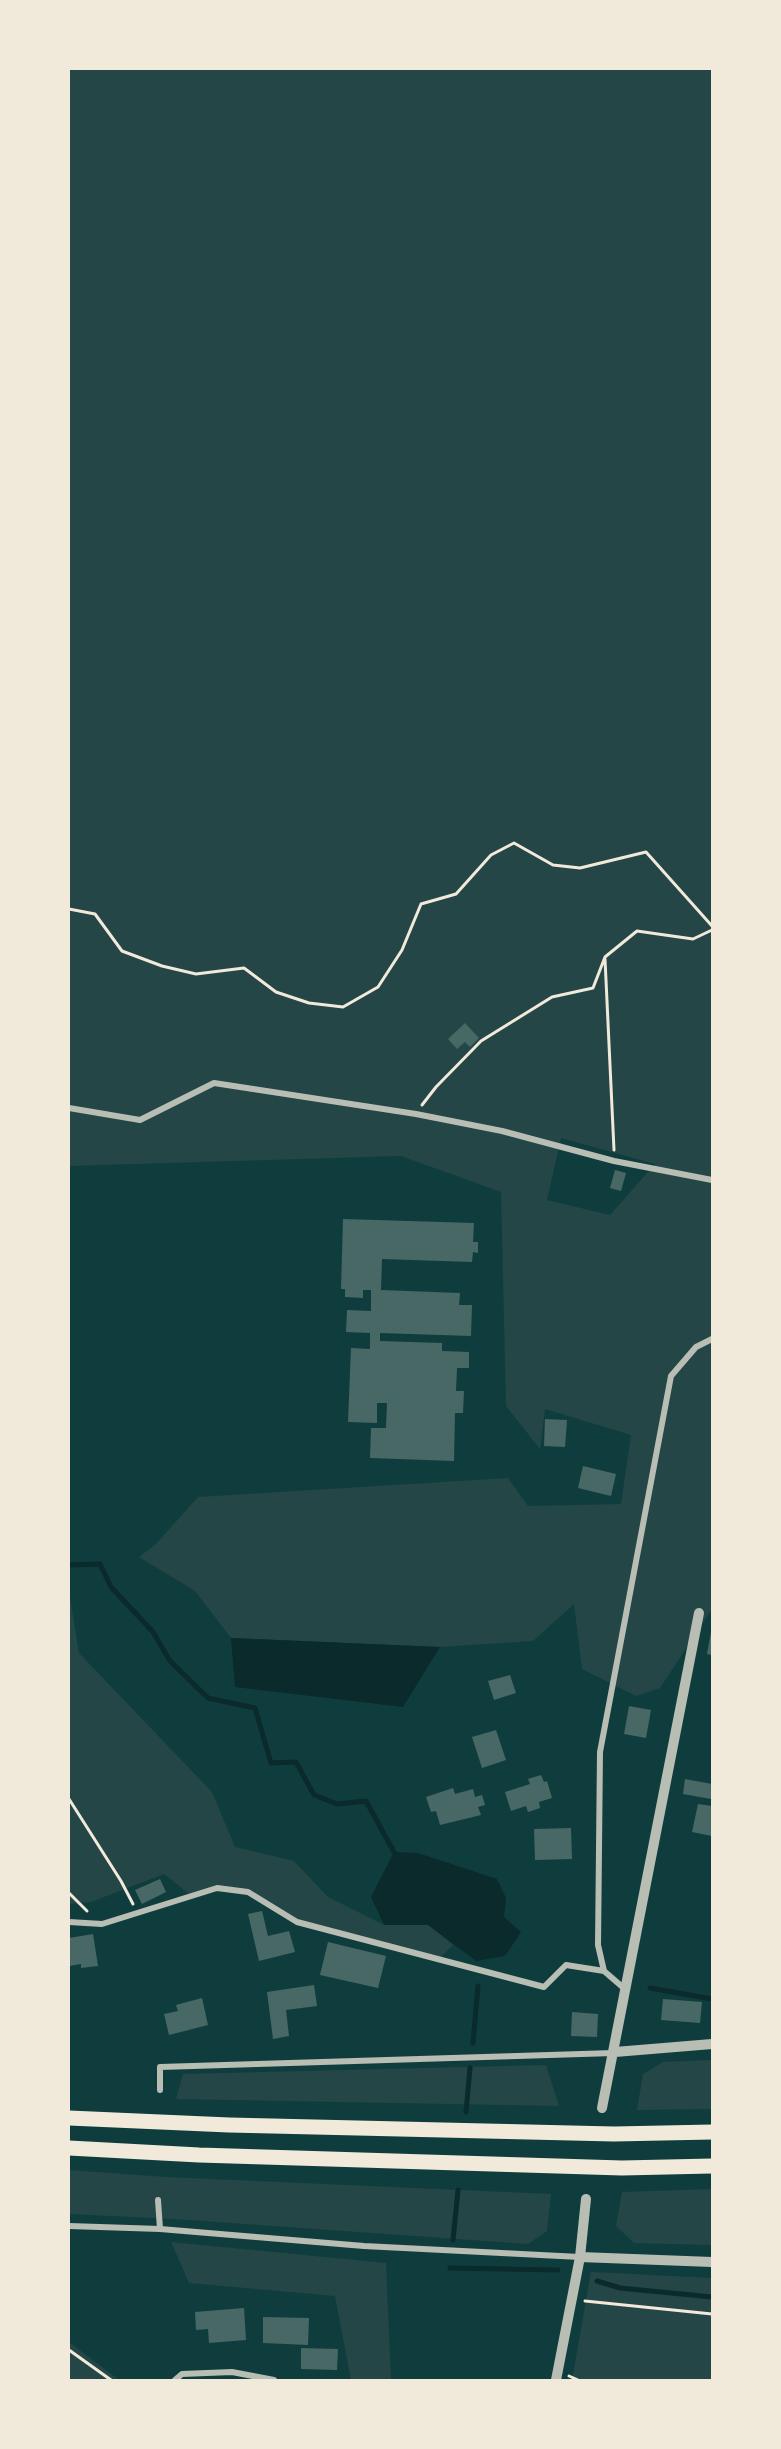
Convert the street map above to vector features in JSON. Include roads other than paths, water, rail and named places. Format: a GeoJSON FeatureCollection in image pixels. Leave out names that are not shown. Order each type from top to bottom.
{"type":"FeatureCollection","features":[{"type":"Feature","properties":{"kind":"highway"},"geometry":{"type":"LineString","coordinates":[[69,2118],[591,2133],[712,2132]]}},
{"type":"Feature","properties":{"kind":"highway"},"geometry":{"type":"LineString","coordinates":[[69,2148],[199,2156],[598,2167],[712,2166]]}},
{"type":"Feature","properties":{"kind":"street"},"geometry":{"type":"LineString","coordinates":[[69,1108],[140,1120],[214,1083],[416,1114],[502,1131],[614,1161],[712,1180]]}},
{"type":"Feature","properties":{"kind":"street"},"geometry":{"type":"LineString","coordinates":[[604,1971],[598,1946],[600,1752],[671,1376],[696,1347],[712,1339]]}},
{"type":"Feature","properties":{"kind":"street"},"geometry":{"type":"LineString","coordinates":[[602,2108],[615,2052],[699,1613]]}},
{"type":"Feature","properties":{"kind":"street"},"geometry":{"type":"LineString","coordinates":[[69,1922],[102,1924],[217,1888],[248,1893],[297,1922],[544,1987],[566,1965],[604,1971],[626,1990]]}},
{"type":"Feature","properties":{"kind":"street"},"geometry":{"type":"LineString","coordinates":[[159,2090],[160,2067],[615,2052],[712,2044]]}},
{"type":"Feature","properties":{"kind":"street"},"geometry":{"type":"LineString","coordinates":[[556,2380],[580,2257],[586,2199]]}},
{"type":"Feature","properties":{"kind":"street"},"geometry":{"type":"LineString","coordinates":[[158,2200],[159,2229]]}},
{"type":"Feature","properties":{"kind":"street"},"geometry":{"type":"LineString","coordinates":[[69,2226],[159,2229],[364,2246],[712,2262]]}},
{"type":"Feature","properties":{"kind":"street"},"geometry":{"type":"LineString","coordinates":[[175,2380],[182,2374],[232,2372],[274,2380]]}},
{"type":"Feature","properties":{"kind":"waterway"},"geometry":{"type":"LineString","coordinates":[[69,1565],[100,1564],[111,1587],[153,1632],[170,1661],[208,1698],[255,1708],[271,1763],[296,1762],[314,1795],[337,1804],[366,1801],[394,1852]]}},
{"type":"Feature","properties":{"kind":"waterway"},"geometry":{"type":"LineString","coordinates":[[473,2043],[478,1986]]}},
{"type":"Feature","properties":{"kind":"waterway"},"geometry":{"type":"LineString","coordinates":[[650,1988],[712,1999]]}},
{"type":"Feature","properties":{"kind":"waterway"},"geometry":{"type":"LineString","coordinates":[[466,2112],[470,2068]]}},
{"type":"Feature","properties":{"kind":"waterway"},"geometry":{"type":"LineString","coordinates":[[453,2240],[458,2190]]}},
{"type":"Feature","properties":{"kind":"waterway"},"geometry":{"type":"LineString","coordinates":[[450,2268],[558,2270]]}},
{"type":"Feature","properties":{"kind":"waterway"},"geometry":{"type":"LineString","coordinates":[[597,2281],[620,2288],[712,2297]]}}]}
